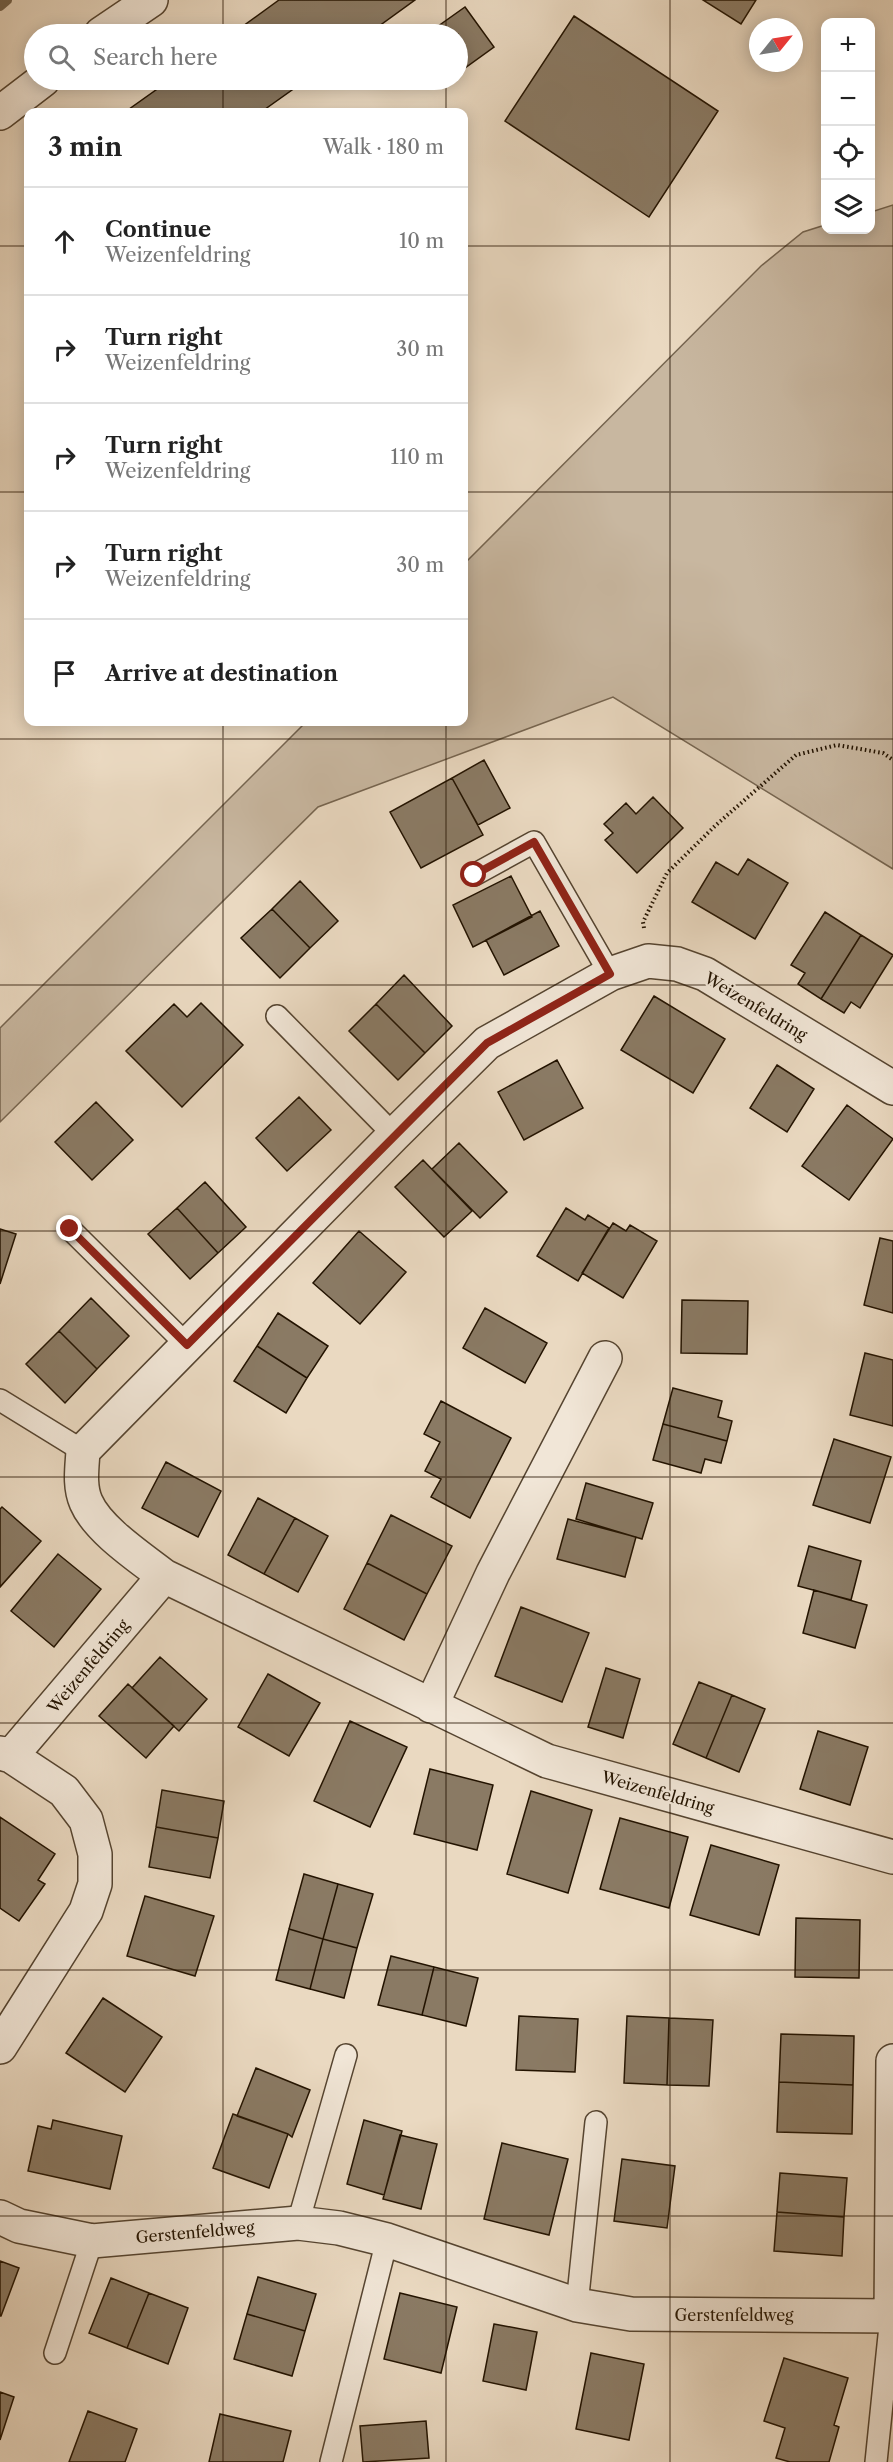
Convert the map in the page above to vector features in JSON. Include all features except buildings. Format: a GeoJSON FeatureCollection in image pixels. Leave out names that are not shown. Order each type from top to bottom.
{"type":"FeatureCollection","features":[{"type":"Feature","properties":{"kind":"street"},"geometry":{"type":"LineString","coordinates":[[116,24],[151,0]]}},
{"type":"Feature","properties":{"kind":"street"},"geometry":{"type":"LineString","coordinates":[[0,113],[30,90]]}},
{"type":"Feature","properties":{"kind":"street","name":"Weizenfeldring"},"geometry":{"type":"LineString","coordinates":[[893,1088],[705,974],[676,964],[648,961],[610,974],[487,1043],[83,1451],[81,1477],[86,1503],[122,1544],[164,1576],[547,1761],[893,1857]]}},
{"type":"Feature","properties":{"kind":"street"},"geometry":{"type":"LineString","coordinates":[[431,1706],[493,1573],[605,1358]]}},
{"type":"Feature","properties":{"kind":"street","name":"Weizenfeldring"},"geometry":{"type":"LineString","coordinates":[[5,1755],[164,1576]]}},
{"type":"Feature","properties":{"kind":"street"},"geometry":{"type":"LineString","coordinates":[[0,2047],[86,1911],[95,1884],[95,1854],[86,1820],[64,1791],[5,1755]]}},
{"type":"Feature","properties":{"kind":"street"},"geometry":{"type":"LineString","coordinates":[[892,2316],[893,2061]]}},
{"type":"Feature","properties":{"kind":"street","name":"Gerstenfeldweg"},"geometry":{"type":"LineString","coordinates":[[0,2217],[19,2226],[92,2241],[298,2223],[339,2228],[387,2240],[577,2305],[631,2314],[892,2316]]}},
{"type":"Feature","properties":{"kind":"lane"},"geometry":{"type":"LineString","coordinates":[[474,875],[534,842],[610,974]]}},
{"type":"Feature","properties":{"kind":"lane"},"geometry":{"type":"LineString","coordinates":[[277,1016],[394,1135]]}},
{"type":"Feature","properties":{"kind":"lane"},"geometry":{"type":"LineString","coordinates":[[70,1229],[187,1345]]}},
{"type":"Feature","properties":{"kind":"lane"},"geometry":{"type":"LineString","coordinates":[[0,1400],[83,1451]]}},
{"type":"Feature","properties":{"kind":"lane"},"geometry":{"type":"LineString","coordinates":[[298,2223],[346,2055]]}},
{"type":"Feature","properties":{"kind":"lane"},"geometry":{"type":"LineString","coordinates":[[577,2305],[596,2122]]}},
{"type":"Feature","properties":{"kind":"lane"},"geometry":{"type":"LineString","coordinates":[[331,2462],[387,2240]]}},
{"type":"Feature","properties":{"kind":"lane"},"geometry":{"type":"LineString","coordinates":[[55,2353],[92,2241]]}},
{"type":"Feature","properties":{"kind":"lane"},"geometry":{"type":"LineString","coordinates":[[876,2462],[892,2316]]}},
{"type":"Feature","properties":{"kind":"path"},"geometry":{"type":"LineString","coordinates":[[648,961],[643,921],[667,873],[716,825],[796,755],[837,745],[883,753],[893,760]]}},
{"type":"Feature","properties":{"kind":"shaded area"},"geometry":{"type":"Polygon","coordinates":[[[893,205],[893,869],[613,697],[318,807],[0,1122],[0,1028],[302,726],[468,726],[468,560],[761,266],[803,232],[821,226],[821,234],[875,234],[875,211],[893,205]]]}},
{"type":"Feature","properties":{"kind":"waterway"},"geometry":{"type":"LineString","coordinates":[[0,6],[7,0]]}},
{"type":"Feature","properties":{"kind":"route"},"geometry":{"type":"LineString","coordinates":[[70,1229],[187,1345],[487,1043],[610,974],[534,842],[474,875]]}}]}
